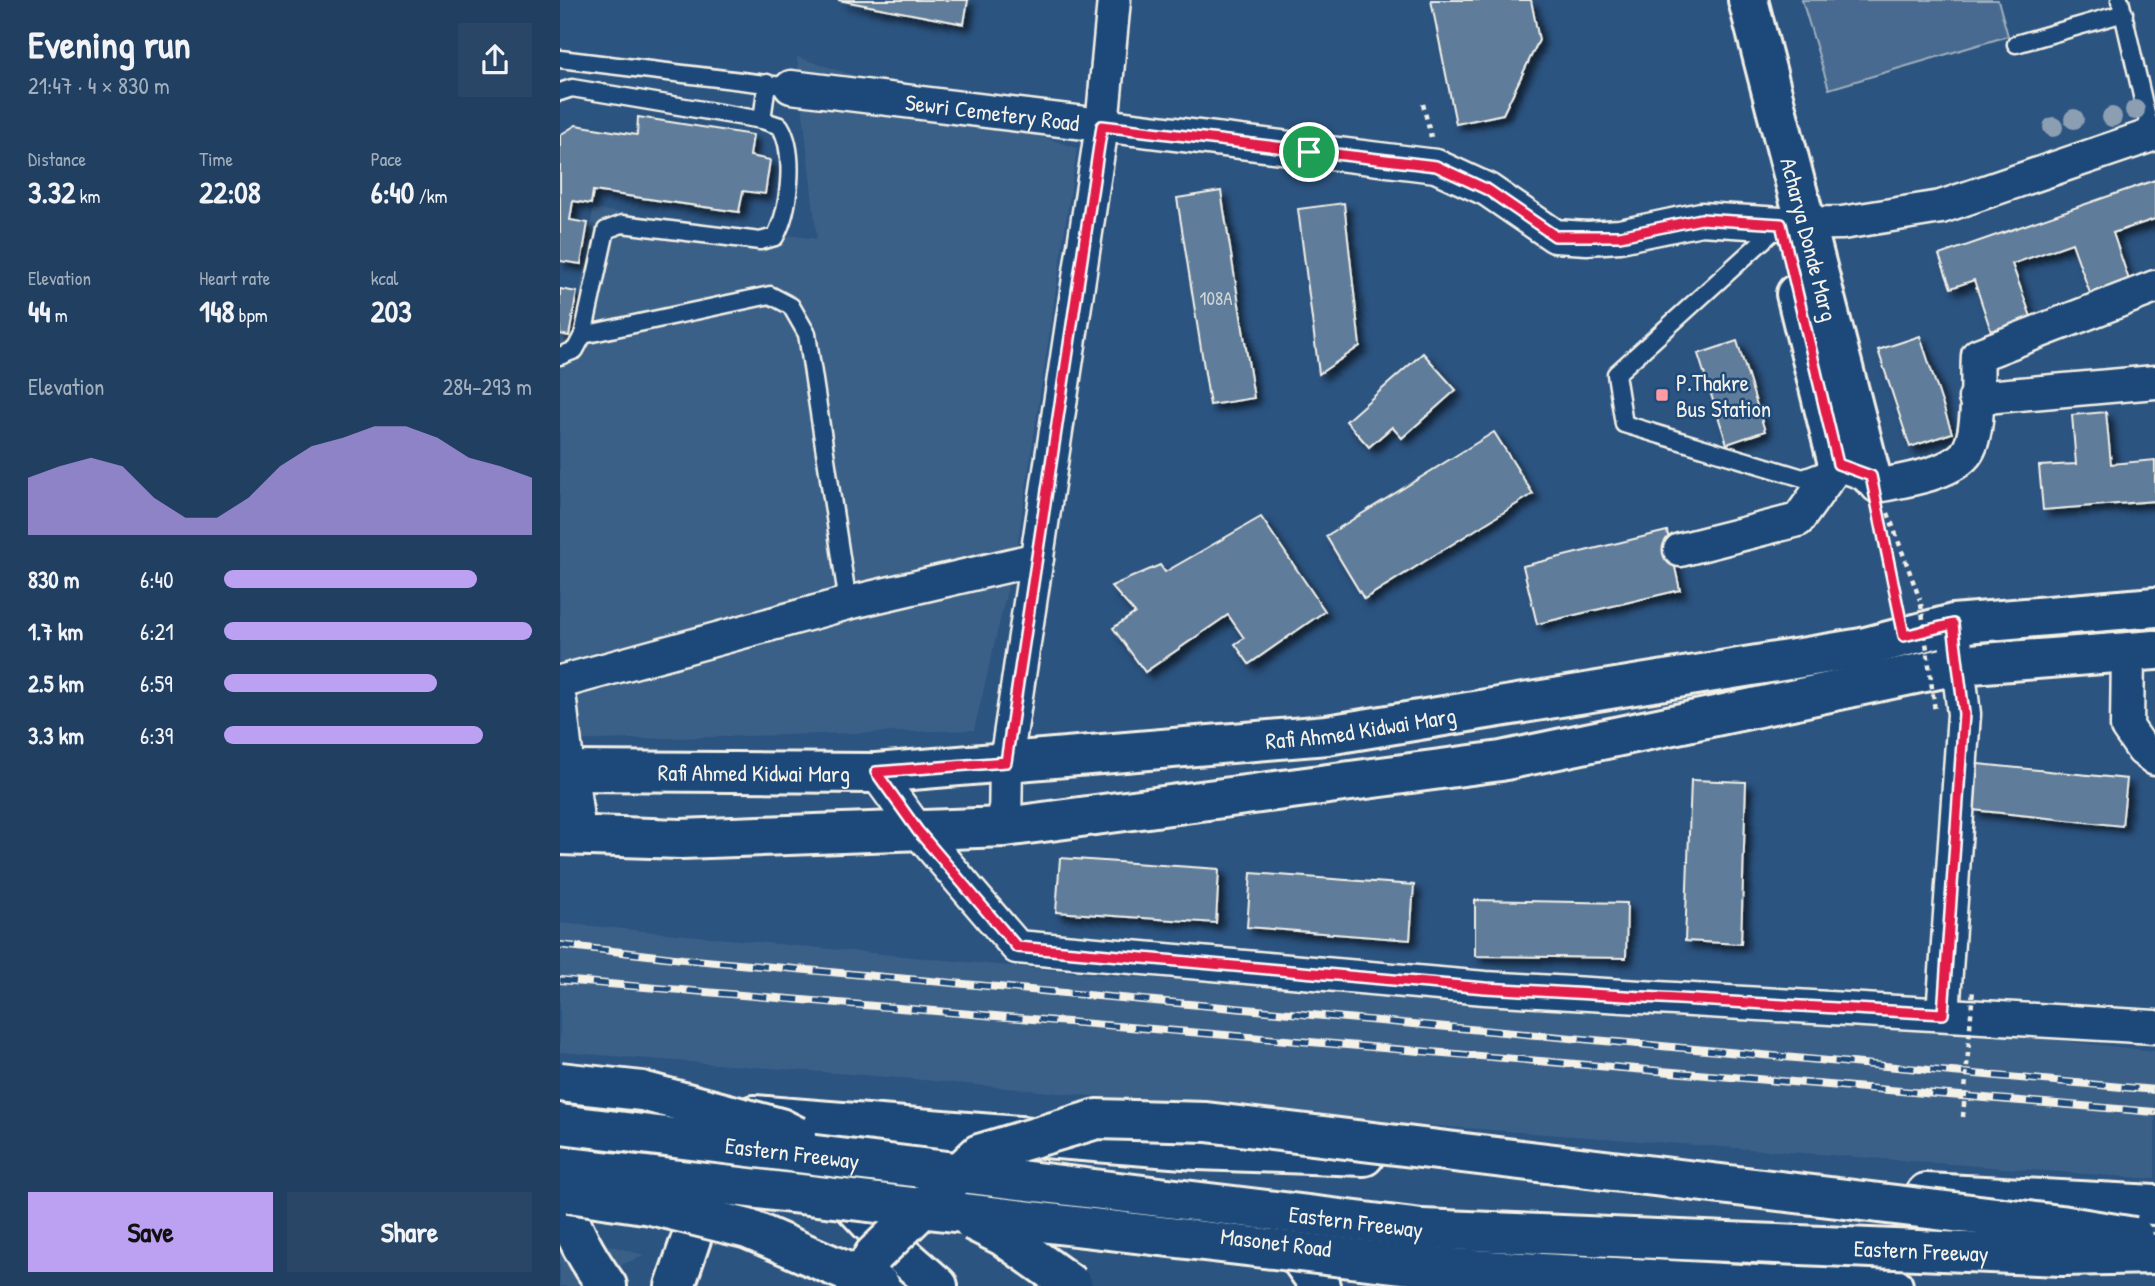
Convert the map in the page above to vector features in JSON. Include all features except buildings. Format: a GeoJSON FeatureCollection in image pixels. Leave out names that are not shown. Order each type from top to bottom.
{"type":"FeatureCollection","features":[{"type":"Feature","properties":{"kind":"main road","name":"Acharya Donde Marg"},"geometry":{"type":"LineString","coordinates":[[1723,0],[1793,224],[1862,476]]}},
{"type":"Feature","properties":{"kind":"main road","name":"Acharya Donde Marg"},"geometry":{"type":"LineString","coordinates":[[1748,0],[1793,224]]}},
{"type":"Feature","properties":{"kind":"main road","name":"Rafi Ahmed Kidwai Marg"},"geometry":{"type":"LineString","coordinates":[[564,771],[876,772],[1327,735],[1862,648],[1913,620],[1953,624],[2155,607]]}},
{"type":"Feature","properties":{"kind":"main road"},"geometry":{"type":"LineString","coordinates":[[564,771],[568,835],[681,839],[1005,827],[1501,761],[1958,665],[2142,651]]}},
{"type":"Feature","properties":{"kind":"main road"},"geometry":{"type":"LineString","coordinates":[[560,1082],[642,1091],[780,1128],[1003,1236],[1073,1286]]}},
{"type":"Feature","properties":{"kind":"main road"},"geometry":{"type":"LineString","coordinates":[[560,1101],[1197,1150],[1587,1165],[1690,1180],[2155,1205]]}},
{"type":"Feature","properties":{"kind":"main road"},"geometry":{"type":"LineString","coordinates":[[675,1286],[695,1222],[678,1171],[688,1111]]}},
{"type":"Feature","properties":{"kind":"main road"},"geometry":{"type":"LineString","coordinates":[[856,1286],[874,1255],[979,1154],[1097,1119],[1206,1122],[2048,1223],[2155,1240]]}},
{"type":"Feature","properties":{"kind":"main road","name":"Eastern Freeway"},"geometry":{"type":"LineString","coordinates":[[560,1124],[1422,1229],[2062,1256],[2155,1254]]}},
{"type":"Feature","properties":{"kind":"main road","name":"Masonet Road"},"geometry":{"type":"LineString","coordinates":[[560,1157],[1442,1260],[1685,1280],[1893,1286]]}},
{"type":"Feature","properties":{"kind":"main road","name":"Eastern Freeway"},"geometry":{"type":"LineString","coordinates":[[560,1166],[1419,1266],[1776,1286]]}},
{"type":"Feature","properties":{"kind":"main road"},"geometry":{"type":"LineString","coordinates":[[839,1190],[891,1245],[938,1286]]}},
{"type":"Feature","properties":{"kind":"main road"},"geometry":{"type":"LineString","coordinates":[[586,1264],[566,1215],[560,1191],[651,1205],[748,1229],[880,1286]]}},
{"type":"Feature","properties":{"kind":"main road"},"geometry":{"type":"LineString","coordinates":[[1290,1244],[1320,1286]]}},
{"type":"Feature","properties":{"kind":"street"},"geometry":{"type":"LineString","coordinates":[[1005,827],[1006,762],[1102,126],[1114,0]]}},
{"type":"Feature","properties":{"kind":"street","name":"Sewri Cemetery Road"},"geometry":{"type":"LineString","coordinates":[[779,85],[1436,166],[1488,190],[1555,236],[1620,236],[1701,219],[1793,224],[1842,223],[1941,207],[2153,135]]}},
{"type":"Feature","properties":{"kind":"street"},"geometry":{"type":"LineString","coordinates":[[1679,550],[1798,520],[1862,476],[1934,473],[1965,456],[1976,430],[1978,355],[2155,287]]}},
{"type":"Feature","properties":{"kind":"street"},"geometry":{"type":"LineString","coordinates":[[1975,398],[2155,382]]}},
{"type":"Feature","properties":{"kind":"street"},"geometry":{"type":"LineString","coordinates":[[560,682],[848,603],[1037,559]]}},
{"type":"Feature","properties":{"kind":"street"},"geometry":{"type":"LineString","coordinates":[[1943,1014],[1964,714],[1953,624]]}},
{"type":"Feature","properties":{"kind":"street"},"geometry":{"type":"LineString","coordinates":[[2142,651],[2127,727],[2143,750],[2155,759]]}},
{"type":"Feature","properties":{"kind":"street"},"geometry":{"type":"LineString","coordinates":[[560,701],[564,771]]}},
{"type":"Feature","properties":{"kind":"street"},"geometry":{"type":"LineString","coordinates":[[876,772],[918,831],[1017,947],[1485,988],[2155,1027]]}},
{"type":"Feature","properties":{"kind":"lane"},"geometry":{"type":"LineString","coordinates":[[2016,44],[2122,6],[2153,135]]}},
{"type":"Feature","properties":{"kind":"lane","name":"Sewri Cemetery Road"},"geometry":{"type":"LineString","coordinates":[[560,60],[779,85]]}},
{"type":"Feature","properties":{"kind":"lane"},"geometry":{"type":"LineString","coordinates":[[762,120],[779,85]]}},
{"type":"Feature","properties":{"kind":"lane"},"geometry":{"type":"LineString","coordinates":[[560,92],[572,88],[762,120],[780,126],[788,138],[791,154],[782,224],[775,237],[760,241],[622,224],[606,230],[583,335],[575,350],[560,356]]}},
{"type":"Feature","properties":{"kind":"lane"},"geometry":{"type":"LineString","coordinates":[[1793,224],[1616,374],[1624,424],[1803,478],[1862,476]]}},
{"type":"Feature","properties":{"kind":"lane"},"geometry":{"type":"LineString","coordinates":[[583,335],[770,295],[791,306],[807,334],[848,603]]}},
{"type":"Feature","properties":{"kind":"path"},"geometry":{"type":"LineString","coordinates":[[1862,476],[1913,620]]}},
{"type":"Feature","properties":{"kind":"path"},"geometry":{"type":"LineString","coordinates":[[1862,476],[1895,527],[1913,620],[1935,711]]}},
{"type":"Feature","properties":{"kind":"path"},"geometry":{"type":"LineString","coordinates":[[1963,1117],[1973,989]]}},
{"type":"Feature","properties":{"kind":"shaded area"},"geometry":{"type":"Polygon","coordinates":[[[1802,0],[1998,0],[2008,36],[1829,89],[1802,0]]]}},
{"type":"Feature","properties":{"kind":"shaded area"},"geometry":{"type":"Polygon","coordinates":[[[797,57],[1077,148],[1017,548],[974,730],[560,741],[560,336],[575,323],[593,209],[817,239],[797,57]]]}},
{"type":"Feature","properties":{"kind":"shaded area"},"geometry":{"type":"Polygon","coordinates":[[[560,923],[1112,976],[1920,1026],[2155,1051],[2155,1179],[1303,1116],[914,1079],[560,1052],[560,923]]]}},
{"type":"Feature","properties":{"kind":"shaded area"},"geometry":{"type":"Polygon","coordinates":[[[560,1232],[644,1255],[574,1286],[560,1286],[560,1232]]]}},
{"type":"Feature","properties":{"kind":"railway"},"geometry":{"type":"LineString","coordinates":[[560,945],[683,959],[2155,1090]]}},
{"type":"Feature","properties":{"kind":"railway"},"geometry":{"type":"LineString","coordinates":[[560,980],[2155,1112]]}},
{"type":"Feature","properties":{"kind":"place","name":"P.Thakre Bus Station"},"geometry":{"type":"Point","coordinates":[1662,395]}},
{"type":"Feature","properties":{"kind":"route"},"geometry":{"type":"LineString","coordinates":[[1102,126],[1309,152],[1436,166],[1488,190],[1520,215],[1555,236],[1620,236],[1701,219],[1781,224],[1838,464],[1871,476],[1904,636],[1953,624],[1964,714],[1943,1014],[1485,988],[1017,947],[918,831],[876,772],[1006,762],[1102,126]]}}]}
